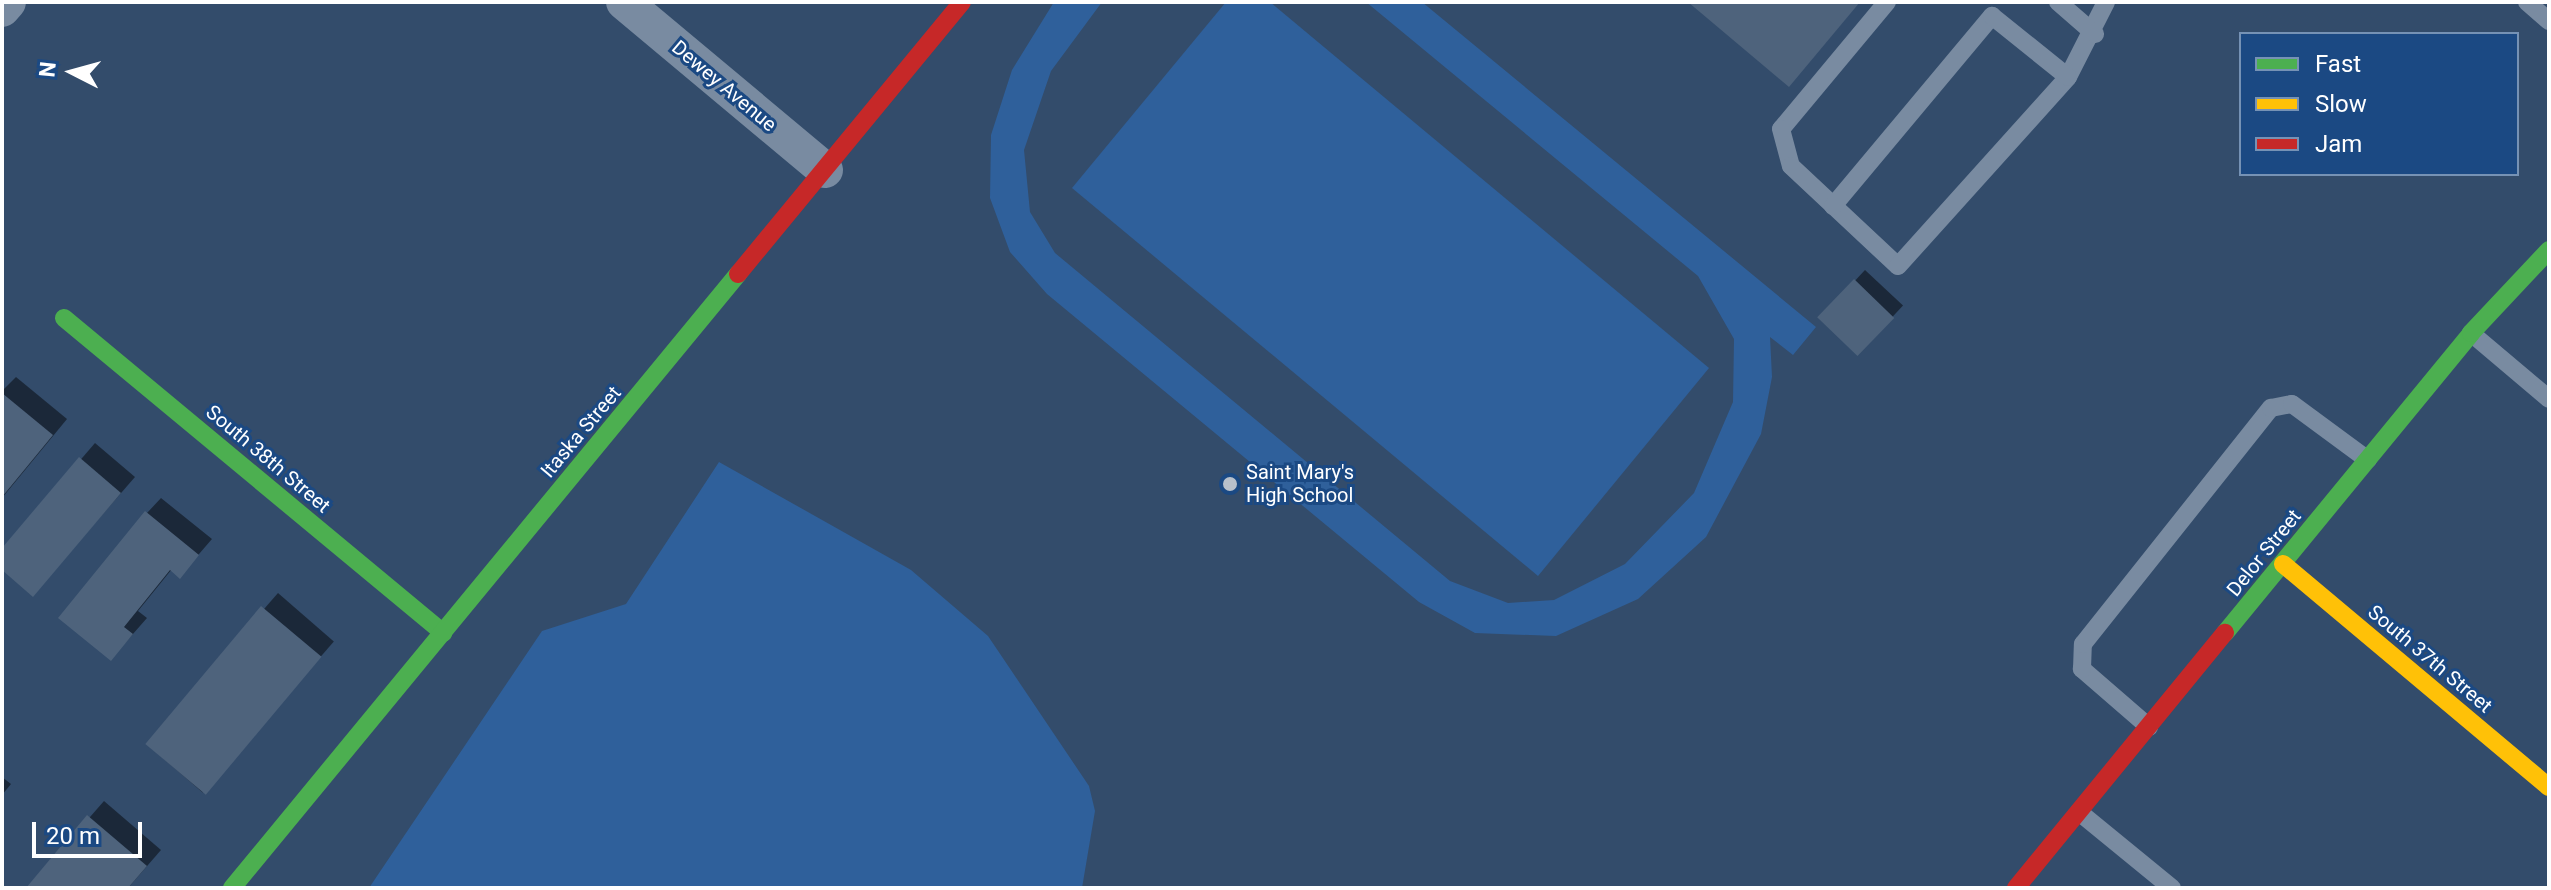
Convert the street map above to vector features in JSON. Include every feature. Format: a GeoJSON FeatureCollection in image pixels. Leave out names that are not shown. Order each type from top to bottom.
{"type":"FeatureCollection","features":[{"type":"Feature","properties":{"kind":"street"},"geometry":{"type":"LineString","coordinates":[[2,9],[8,2]]}},
{"type":"Feature","properties":{"kind":"street","name":"Dewey Avenue"},"geometry":{"type":"LineString","coordinates":[[624,2],[825,170]]}},
{"type":"Feature","properties":{"kind":"street","name":"Itaska Street"},"geometry":{"type":"LineString","coordinates":[[232,888],[962,2]]}},
{"type":"Feature","properties":{"kind":"street","name":"Delor Street"},"geometry":{"type":"LineString","coordinates":[[2016,888],[2471,333],[2549,250]]}},
{"type":"Feature","properties":{"kind":"street","name":"South 38th Street"},"geometry":{"type":"LineString","coordinates":[[64,318],[443,633]]}},
{"type":"Feature","properties":{"kind":"street","name":"South 37th Street"},"geometry":{"type":"LineString","coordinates":[[2283,564],[2549,787]]}},
{"type":"Feature","properties":{"kind":"lane"},"geometry":{"type":"LineString","coordinates":[[1887,2],[1781,129],[1791,166],[1898,266],[2068,77],[2095,34],[2106,2]]}},
{"type":"Feature","properties":{"kind":"lane"},"geometry":{"type":"LineString","coordinates":[[2058,2],[2095,34]]}},
{"type":"Feature","properties":{"kind":"lane"},"geometry":{"type":"LineString","coordinates":[[2527,2],[2549,21]]}},
{"type":"Feature","properties":{"kind":"lane"},"geometry":{"type":"LineString","coordinates":[[1833,206],[1992,16],[2068,77]]}},
{"type":"Feature","properties":{"kind":"lane"},"geometry":{"type":"LineString","coordinates":[[2471,333],[2549,399]]}},
{"type":"Feature","properties":{"kind":"lane"},"geometry":{"type":"LineString","coordinates":[[2149,727],[2082,669],[2083,644],[2271,408],[2292,404],[2368,460]]}},
{"type":"Feature","properties":{"kind":"lane"},"geometry":{"type":"LineString","coordinates":[[2079,812],[2172,888]]}},
{"type":"Feature","properties":{"kind":"shaded area"},"geometry":{"type":"Polygon","coordinates":[[[1054,2],[1102,2],[1051,71],[1024,150],[1030,212],[1055,253],[1450,581],[1508,603],[1554,600],[1625,564],[1694,493],[1733,402],[1734,339],[1698,276],[1366,2],[1422,2],[1816,327],[1793,355],[1770,337],[1772,377],[1761,434],[1706,537],[1638,599],[1556,636],[1475,633],[1419,602],[1047,294],[1010,252],[990,198],[991,135],[1012,70],[1054,2]]]}},
{"type":"Feature","properties":{"kind":"shaded area"},"geometry":{"type":"Polygon","coordinates":[[[1226,2],[1270,2],[1709,368],[1538,576],[1072,188],[1226,2]]]}},
{"type":"Feature","properties":{"kind":"shaded area"},"geometry":{"type":"Polygon","coordinates":[[[719,462],[911,570],[988,636],[1089,786],[1095,811],[1082,888],[369,888],[542,631],[626,604],[719,462]]]}},
{"type":"Feature","properties":{"kind":"building"},"geometry":{"type":"Polygon","coordinates":[[[1688,2],[1860,2],[1789,87],[1688,2]]]}},
{"type":"Feature","properties":{"kind":"building"},"geometry":{"type":"Polygon","coordinates":[[[1854,279],[1894,318],[1857,356],[1817,317],[1854,279]]]}},
{"type":"Feature","properties":{"kind":"building"},"geometry":{"type":"Polygon","coordinates":[[[2,393],[53,435],[2,497],[2,393]]]}},
{"type":"Feature","properties":{"kind":"building"},"geometry":{"type":"Polygon","coordinates":[[[79,457],[121,493],[33,597],[2,570],[2,548],[79,457]]]}},
{"type":"Feature","properties":{"kind":"building"},"geometry":{"type":"Polygon","coordinates":[[[145,511],[199,555],[180,579],[170,570],[124,627],[133,634],[111,661],[58,618],[145,511]]]}},
{"type":"Feature","properties":{"kind":"building"},"geometry":{"type":"Polygon","coordinates":[[[261,606],[322,657],[206,795],[145,744],[261,606]]]}},
{"type":"Feature","properties":{"kind":"building"},"geometry":{"type":"Polygon","coordinates":[[[87,815],[147,866],[128,888],[26,888],[87,815]]]}},
{"type":"Feature","properties":{"kind":"traffic: fast"},"geometry":{"type":"LineString","coordinates":[[2225,633],[2471,333],[2549,250]]}},
{"type":"Feature","properties":{"kind":"traffic: fast"},"geometry":{"type":"LineString","coordinates":[[232,888],[738,274]]}},
{"type":"Feature","properties":{"kind":"traffic: fast"},"geometry":{"type":"LineString","coordinates":[[64,318],[443,633]]}},
{"type":"Feature","properties":{"kind":"traffic: slow"},"geometry":{"type":"LineString","coordinates":[[2283,564],[2549,787]]}},
{"type":"Feature","properties":{"kind":"traffic: jam"},"geometry":{"type":"LineString","coordinates":[[738,274],[962,2]]}},
{"type":"Feature","properties":{"kind":"traffic: jam"},"geometry":{"type":"LineString","coordinates":[[2016,888],[2225,633]]}},
{"type":"Feature","properties":{"kind":"place","name":"Saint Mary's High School"},"geometry":{"type":"Point","coordinates":[1230,484]}}]}
